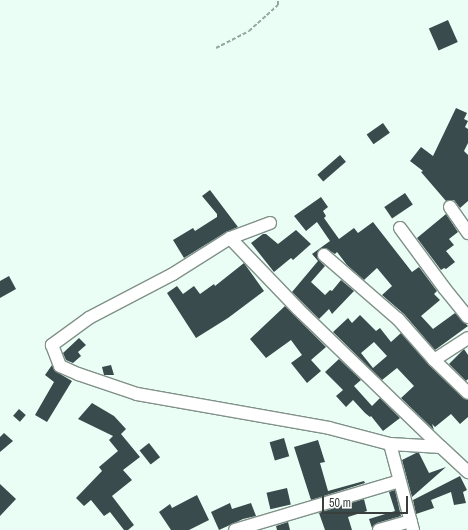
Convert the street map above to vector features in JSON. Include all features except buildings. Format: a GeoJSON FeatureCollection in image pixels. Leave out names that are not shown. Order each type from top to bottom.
{"type":"FeatureCollection","features":[{"type":"Feature","properties":{"kind":"street"},"geometry":{"type":"LineString","coordinates":[[450,207],[468,233]]}},
{"type":"Feature","properties":{"kind":"street"},"geometry":{"type":"LineString","coordinates":[[270,223],[230,238],[173,274],[89,318],[52,345],[60,366],[78,374],[137,394],[322,427],[390,444],[441,447]]}},
{"type":"Feature","properties":{"kind":"street"},"geometry":{"type":"LineString","coordinates":[[400,228],[445,289],[468,317]]}},
{"type":"Feature","properties":{"kind":"street"},"geometry":{"type":"LineString","coordinates":[[230,238],[298,309],[468,472]]}},
{"type":"Feature","properties":{"kind":"street"},"geometry":{"type":"LineString","coordinates":[[324,255],[398,319],[434,360],[468,393]]}},
{"type":"Feature","properties":{"kind":"street"},"geometry":{"type":"LineString","coordinates":[[434,360],[468,338]]}},
{"type":"Feature","properties":{"kind":"street"},"geometry":{"type":"LineString","coordinates":[[379,530],[412,526],[390,444]]}},
{"type":"Feature","properties":{"kind":"street"},"geometry":{"type":"LineString","coordinates":[[235,530],[400,481]]}},
{"type":"Feature","properties":{"kind":"path"},"geometry":{"type":"LineString","coordinates":[[216,48],[249,31],[278,5],[278,0]]}}]}
